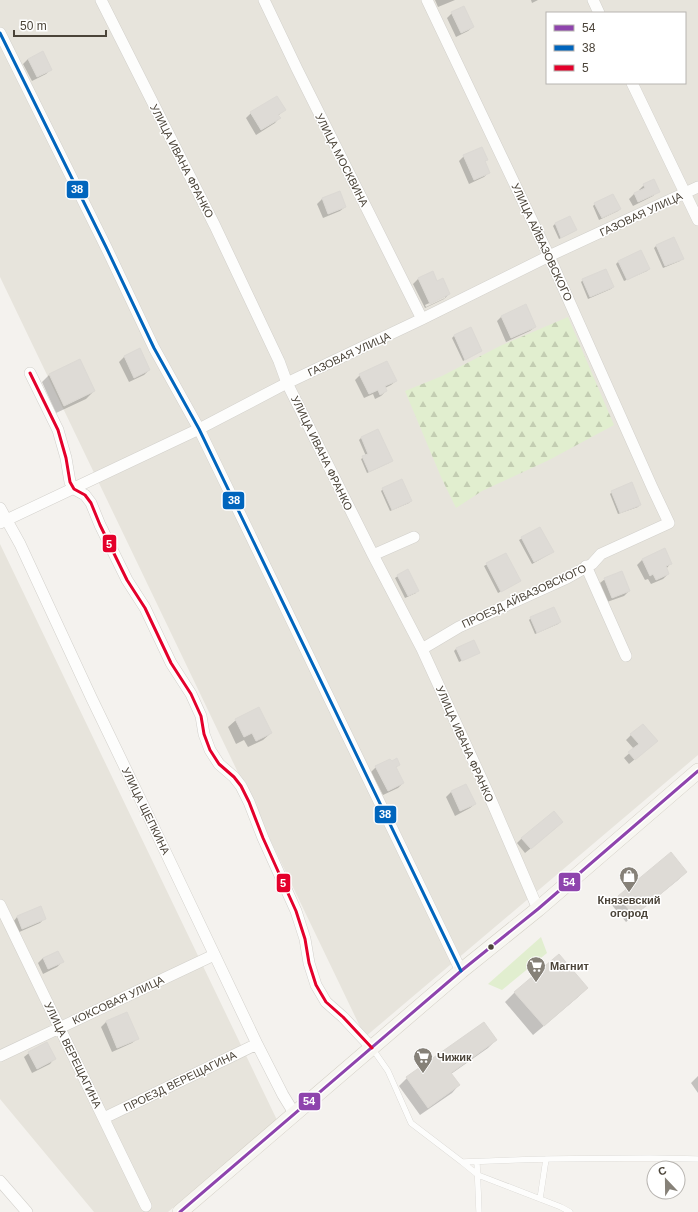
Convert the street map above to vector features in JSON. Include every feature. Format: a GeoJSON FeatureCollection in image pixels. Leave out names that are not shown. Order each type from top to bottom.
{"type":"FeatureCollection","features":[{"type":"Feature","properties":{"kind":"main road"},"geometry":{"type":"LineString","coordinates":[[180,1212],[294,1113],[461,971],[538,909],[698,771]]}},
{"type":"Feature","properties":{"kind":"street","name":"УЛИЦА ИВАНА ФРАНКО"},"geometry":{"type":"LineString","coordinates":[[101,0],[215,226],[279,361],[287,383],[422,649],[488,793],[538,909]]}},
{"type":"Feature","properties":{"kind":"street","name":"УЛИЦА МОСКВИНА"},"geometry":{"type":"LineString","coordinates":[[264,0],[422,319]]}},
{"type":"Feature","properties":{"kind":"street","name":"УЛИЦА АЙВАЗОВСКОГО"},"geometry":{"type":"LineString","coordinates":[[427,0],[549,256],[669,523]]}},
{"type":"Feature","properties":{"kind":"street"},"geometry":{"type":"LineString","coordinates":[[593,0],[599,12]]}},
{"type":"Feature","properties":{"kind":"street"},"geometry":{"type":"LineString","coordinates":[[0,33],[106,247],[154,348],[199,429],[461,971]]}},
{"type":"Feature","properties":{"kind":"street"},"geometry":{"type":"LineString","coordinates":[[632,84],[698,220]]}},
{"type":"Feature","properties":{"kind":"street","name":"ГАЗОВАЯ УЛИЦА"},"geometry":{"type":"LineString","coordinates":[[3,521],[74,489],[199,429],[287,383],[422,319],[549,256],[698,187]]}},
{"type":"Feature","properties":{"kind":"street"},"geometry":{"type":"LineString","coordinates":[[30,373],[58,430],[66,458],[70,482],[74,489],[86,495],[91,503],[127,580],[146,608],[171,663],[191,694],[200,716],[204,734],[210,750],[219,764],[234,777],[241,786],[249,802],[263,838],[296,911],[305,939],[309,963],[316,985],[326,1002],[343,1017],[372,1048]]}},
{"type":"Feature","properties":{"kind":"street","name":"УЛИЦА ЩЕПКИНА"},"geometry":{"type":"LineString","coordinates":[[0,508],[3,521],[20,544],[90,697],[257,1044],[294,1113]]}},
{"type":"Feature","properties":{"kind":"street","name":"ПРОЕЗД АЙВАЗОВСКОГО"},"geometry":{"type":"LineString","coordinates":[[422,649],[459,627],[567,578],[592,564],[601,554],[669,523]]}},
{"type":"Feature","properties":{"kind":"street"},"geometry":{"type":"LineString","coordinates":[[373,555],[414,537]]}},
{"type":"Feature","properties":{"kind":"street"},"geometry":{"type":"LineString","coordinates":[[586,566],[626,656]]}},
{"type":"Feature","properties":{"kind":"street","name":"УЛИЦА ВЕРЕЩАГИНА"},"geometry":{"type":"LineString","coordinates":[[0,905],[146,1206]]}},
{"type":"Feature","properties":{"kind":"street","name":"КОКСОВАЯ УЛИЦА"},"geometry":{"type":"LineString","coordinates":[[0,1056],[214,955]]}},
{"type":"Feature","properties":{"kind":"street","name":"ПРОЕЗД ВЕРЕЩАГИНА"},"geometry":{"type":"LineString","coordinates":[[104,1118],[257,1044]]}},
{"type":"Feature","properties":{"kind":"street"},"geometry":{"type":"LineString","coordinates":[[0,1181],[27,1212]]}},
{"type":"Feature","properties":{"kind":"lane"},"geometry":{"type":"LineString","coordinates":[[372,1048],[388,1071],[411,1123],[478,1175],[540,1198],[570,1212]]}},
{"type":"Feature","properties":{"kind":"lane"},"geometry":{"type":"LineString","coordinates":[[462,1162],[546,1159],[698,1159]]}},
{"type":"Feature","properties":{"kind":"lane"},"geometry":{"type":"LineString","coordinates":[[540,1198],[546,1159]]}},
{"type":"Feature","properties":{"kind":"lane"},"geometry":{"type":"LineString","coordinates":[[477,1162],[478,1212]]}},
{"type":"Feature","properties":{"kind":"shaded area"},"geometry":{"type":"Polygon","coordinates":[[[0,0],[698,0],[698,755],[365,1037],[0,277],[0,0]]]}},
{"type":"Feature","properties":{"kind":"shaded area"},"geometry":{"type":"Polygon","coordinates":[[[0,544],[277,1120],[168,1212],[94,1212],[0,1099],[0,544]]]}},
{"type":"Feature","properties":{"kind":"green space"},"geometry":{"type":"Polygon","coordinates":[[[568,317],[614,425],[549,460],[482,491],[456,508],[441,477],[405,391],[442,376],[500,346],[568,317]]]}},
{"type":"Feature","properties":{"kind":"green space"},"geometry":{"type":"Polygon","coordinates":[[[541,937],[547,953],[502,990],[488,984],[541,937]]]}},
{"type":"Feature","properties":{"kind":"building"},"geometry":{"type":"Polygon","coordinates":[[[464,6],[474,27],[461,33],[451,12],[464,6]]]}},
{"type":"Feature","properties":{"kind":"building"},"geometry":{"type":"Polygon","coordinates":[[[43,51],[52,70],[37,77],[28,59],[43,51]]]}},
{"type":"Feature","properties":{"kind":"building"},"geometry":{"type":"Polygon","coordinates":[[[277,96],[286,110],[278,115],[281,118],[261,130],[250,112],[277,96]]]}},
{"type":"Feature","properties":{"kind":"building"},"geometry":{"type":"Polygon","coordinates":[[[482,147],[488,160],[485,161],[490,173],[474,180],[463,155],[482,147]]]}},
{"type":"Feature","properties":{"kind":"building"},"geometry":{"type":"Polygon","coordinates":[[[654,179],[660,192],[638,202],[634,193],[645,188],[643,184],[654,179]]]}},
{"type":"Feature","properties":{"kind":"building"},"geometry":{"type":"Polygon","coordinates":[[[340,191],[346,207],[328,214],[322,198],[340,191]]]}},
{"type":"Feature","properties":{"kind":"building"},"geometry":{"type":"Polygon","coordinates":[[[613,194],[621,209],[602,218],[594,203],[613,194]]]}},
{"type":"Feature","properties":{"kind":"building"},"geometry":{"type":"Polygon","coordinates":[[[570,216],[577,230],[561,238],[555,223],[570,216]]]}},
{"type":"Feature","properties":{"kind":"building"},"geometry":{"type":"Polygon","coordinates":[[[674,237],[684,259],[665,266],[656,245],[674,237]]]}},
{"type":"Feature","properties":{"kind":"building"},"geometry":{"type":"Polygon","coordinates":[[[641,250],[650,269],[627,280],[618,261],[641,250]]]}},
{"type":"Feature","properties":{"kind":"building"},"geometry":{"type":"Polygon","coordinates":[[[606,269],[614,287],[590,297],[582,279],[606,269]]]}},
{"type":"Feature","properties":{"kind":"building"},"geometry":{"type":"Polygon","coordinates":[[[433,271],[437,281],[443,278],[450,294],[430,304],[418,278],[433,271]]]}},
{"type":"Feature","properties":{"kind":"building"},"geometry":{"type":"Polygon","coordinates":[[[526,304],[536,327],[511,338],[501,316],[526,304]]]}},
{"type":"Feature","properties":{"kind":"building"},"geometry":{"type":"Polygon","coordinates":[[[471,327],[482,351],[465,360],[454,335],[471,327]]]}},
{"type":"Feature","properties":{"kind":"building"},"geometry":{"type":"Polygon","coordinates":[[[140,348],[150,370],[134,378],[124,356],[140,348]]]}},
{"type":"Feature","properties":{"kind":"building"},"geometry":{"type":"Polygon","coordinates":[[[80,359],[95,391],[64,406],[49,374],[80,359]]]}},
{"type":"Feature","properties":{"kind":"building"},"geometry":{"type":"Polygon","coordinates":[[[387,361],[397,381],[385,386],[387,391],[380,395],[378,390],[369,394],[359,374],[387,361]]]}},
{"type":"Feature","properties":{"kind":"building"},"geometry":{"type":"Polygon","coordinates":[[[378,429],[393,461],[369,472],[362,456],[368,454],[361,437],[378,429]]]}},
{"type":"Feature","properties":{"kind":"building"},"geometry":{"type":"Polygon","coordinates":[[[402,479],[412,501],[392,510],[382,488],[402,479]]]}},
{"type":"Feature","properties":{"kind":"building"},"geometry":{"type":"Polygon","coordinates":[[[632,482],[641,505],[620,513],[611,491],[632,482]]]}},
{"type":"Feature","properties":{"kind":"building"},"geometry":{"type":"Polygon","coordinates":[[[540,527],[554,552],[534,562],[521,537],[540,527]]]}},
{"type":"Feature","properties":{"kind":"building"},"geometry":{"type":"Polygon","coordinates":[[[665,548],[672,564],[666,566],[669,574],[656,580],[653,574],[650,576],[642,559],[665,548]]]}},
{"type":"Feature","properties":{"kind":"building"},"geometry":{"type":"Polygon","coordinates":[[[506,553],[521,581],[501,592],[486,563],[506,553]]]}},
{"type":"Feature","properties":{"kind":"building"},"geometry":{"type":"Polygon","coordinates":[[[408,569],[419,591],[408,596],[397,575],[408,569]]]}},
{"type":"Feature","properties":{"kind":"building"},"geometry":{"type":"Polygon","coordinates":[[[622,571],[630,591],[612,598],[604,578],[622,571]]]}},
{"type":"Feature","properties":{"kind":"building"},"geometry":{"type":"Polygon","coordinates":[[[554,607],[561,622],[537,633],[530,617],[554,607]]]}},
{"type":"Feature","properties":{"kind":"building"},"geometry":{"type":"Polygon","coordinates":[[[474,640],[480,653],[462,661],[456,648],[474,640]]]}},
{"type":"Feature","properties":{"kind":"building"},"geometry":{"type":"Polygon","coordinates":[[[259,707],[272,733],[256,741],[252,733],[244,737],[235,719],[259,707]]]}},
{"type":"Feature","properties":{"kind":"building"},"geometry":{"type":"Polygon","coordinates":[[[643,724],[658,741],[635,760],[628,752],[639,744],[630,734],[643,724]]]}},
{"type":"Feature","properties":{"kind":"building"},"geometry":{"type":"Polygon","coordinates":[[[397,758],[400,765],[396,767],[404,783],[388,791],[375,766],[390,759],[392,761],[397,758]]]}},
{"type":"Feature","properties":{"kind":"building"},"geometry":{"type":"Polygon","coordinates":[[[466,784],[476,804],[460,811],[451,791],[466,784]]]}},
{"type":"Feature","properties":{"kind":"building"},"geometry":{"type":"Polygon","coordinates":[[[554,811],[563,822],[531,849],[521,838],[554,811]]]}},
{"type":"Feature","properties":{"kind":"building"},"geometry":{"type":"Polygon","coordinates":[[[671,852],[687,872],[634,916],[618,896],[671,852]]]}},
{"type":"Feature","properties":{"kind":"building"},"geometry":{"type":"Polygon","coordinates":[[[41,906],[46,919],[22,929],[17,916],[41,906]]]}},
{"type":"Feature","properties":{"kind":"building"},"geometry":{"type":"Polygon","coordinates":[[[58,951],[64,962],[48,969],[43,958],[58,951]]]}},
{"type":"Feature","properties":{"kind":"building"},"geometry":{"type":"Polygon","coordinates":[[[559,954],[588,988],[544,1026],[514,992],[559,954]]]}},
{"type":"Feature","properties":{"kind":"building"},"geometry":{"type":"Polygon","coordinates":[[[127,1012],[139,1039],[117,1048],[106,1021],[127,1012]]]}},
{"type":"Feature","properties":{"kind":"building"},"geometry":{"type":"Polygon","coordinates":[[[484,1022],[497,1040],[451,1073],[460,1085],[428,1108],[406,1077],[484,1022]]]}},
{"type":"Feature","properties":{"kind":"building"},"geometry":{"type":"Polygon","coordinates":[[[47,1042],[56,1059],[37,1069],[28,1052],[47,1042]]]}},
{"type":"Feature","properties":{"kind":"transit line","name":"38"},"geometry":{"type":"LineString","coordinates":[[0,33],[106,247],[154,348],[199,429],[461,971]]}},
{"type":"Feature","properties":{"kind":"transit line","name":"5"},"geometry":{"type":"LineString","coordinates":[[30,373],[58,430],[66,458],[70,482],[74,489],[85,495],[91,503],[127,580],[145,608],[171,663],[191,694],[201,716],[204,734],[210,750],[219,764],[234,777],[241,786],[249,802],[263,838],[296,911],[305,939],[309,963],[316,985],[326,1002],[343,1017],[372,1048]]}},
{"type":"Feature","properties":{"kind":"transit line","name":"54"},"geometry":{"type":"LineString","coordinates":[[180,1212],[461,971],[538,909],[698,771]]}},
{"type":"Feature","properties":{"kind":"place","name":"Князевский огород"},"geometry":{"type":"Point","coordinates":[629,893]}},
{"type":"Feature","properties":{"kind":"place","name":"Магнит"},"geometry":{"type":"Point","coordinates":[536,983]}},
{"type":"Feature","properties":{"kind":"place","name":"Чижик"},"geometry":{"type":"Point","coordinates":[423,1074]}}]}
